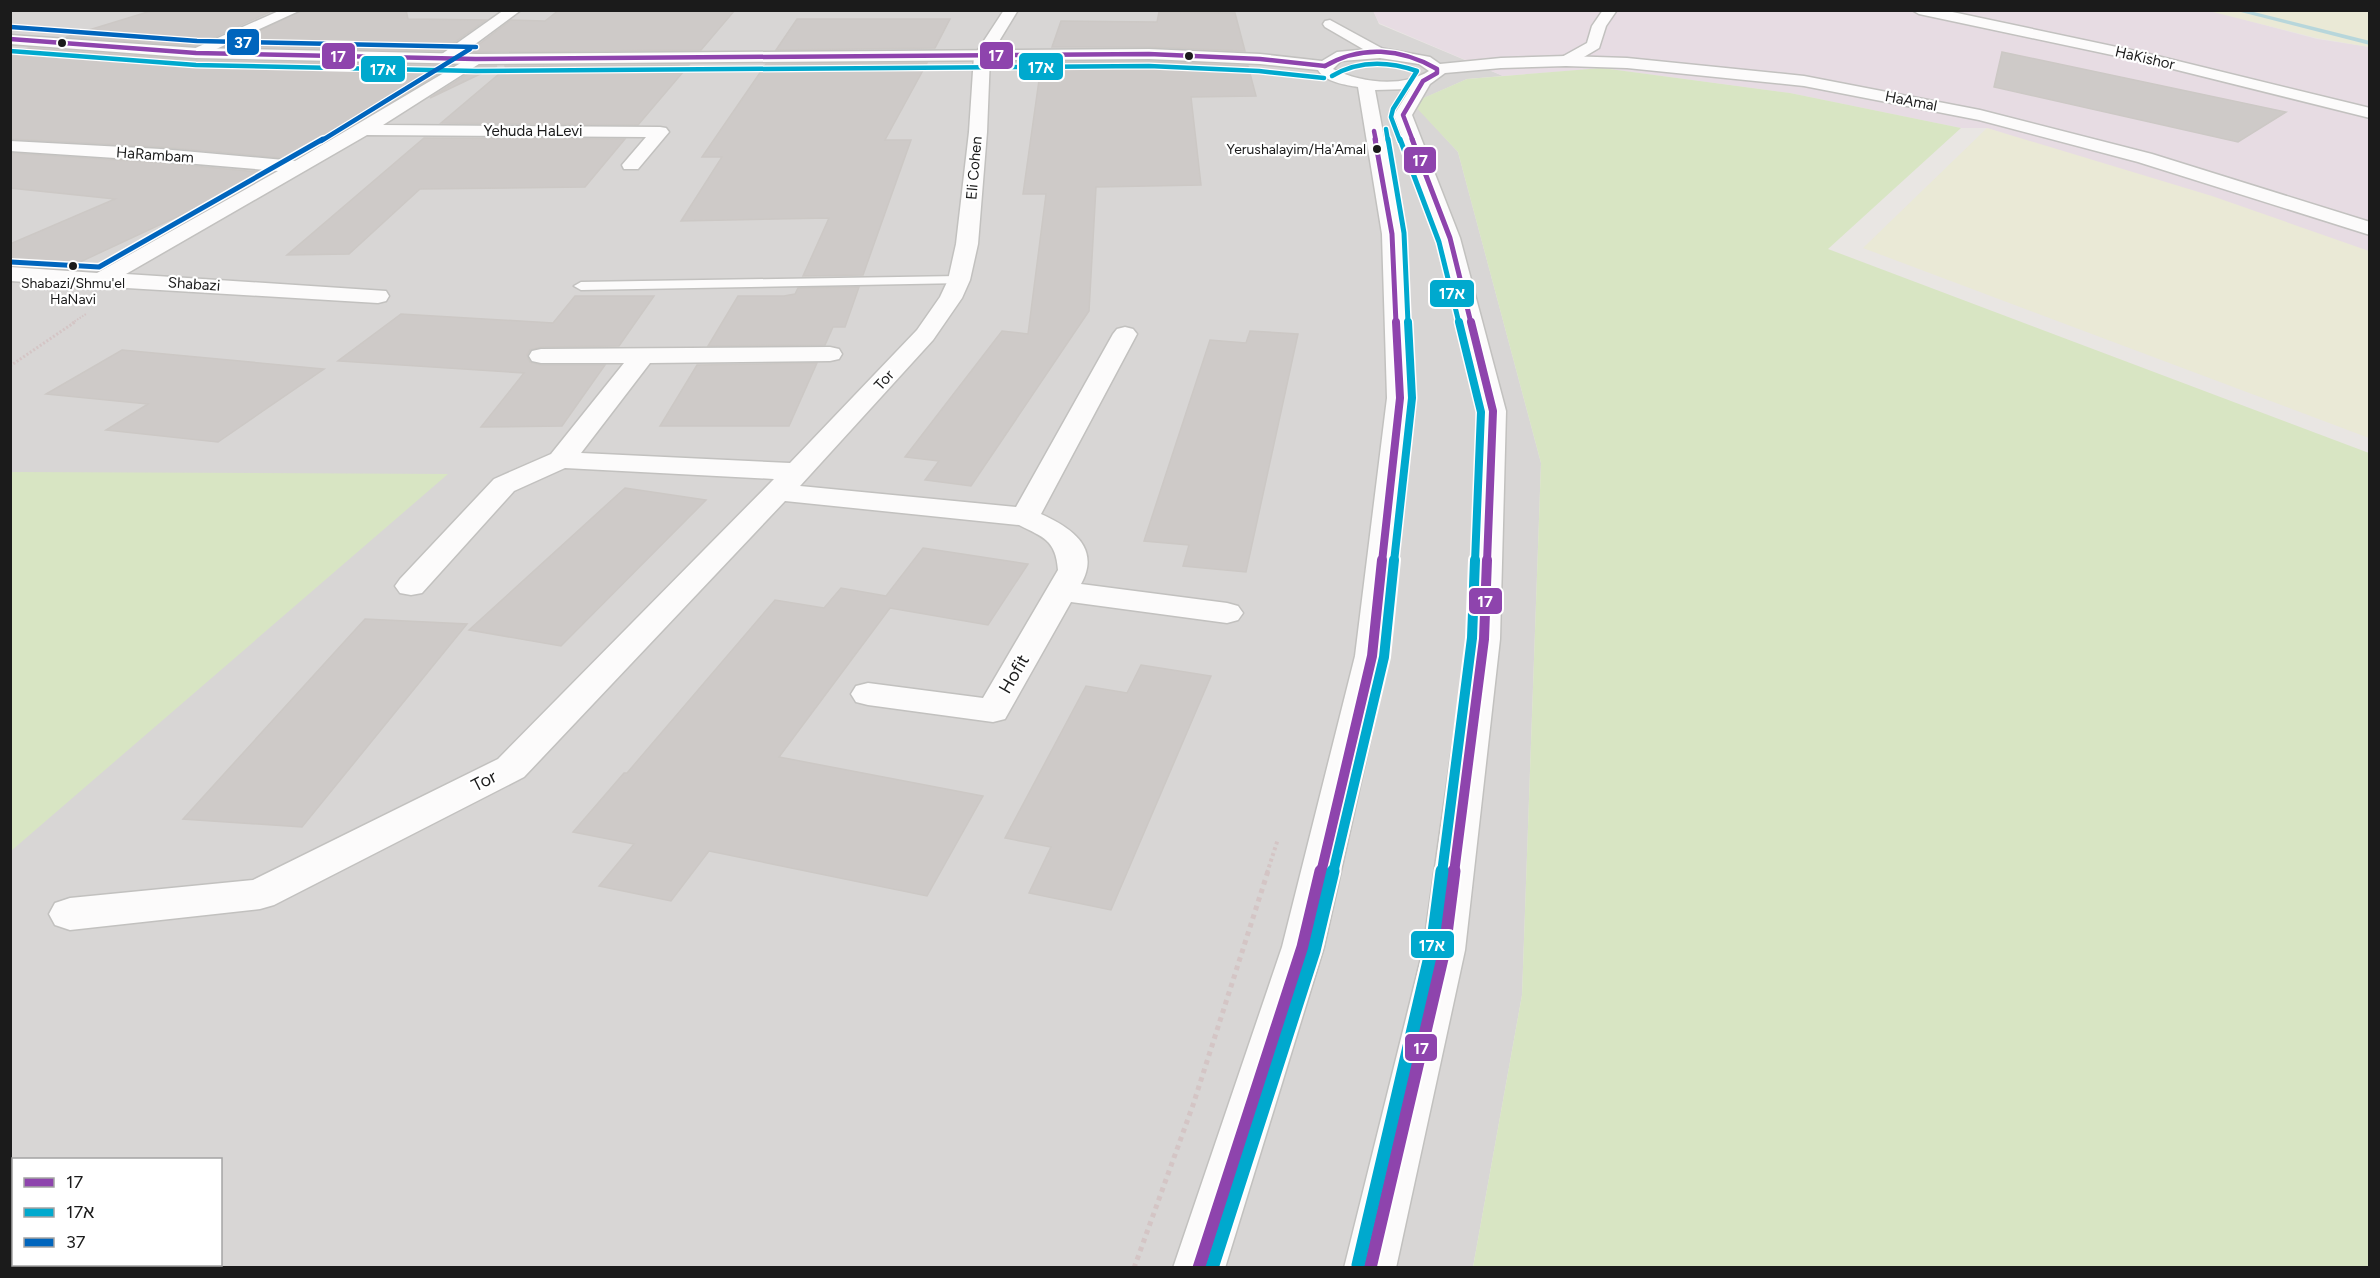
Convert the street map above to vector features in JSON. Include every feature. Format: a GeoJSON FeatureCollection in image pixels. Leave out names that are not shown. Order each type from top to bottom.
{"type":"FeatureCollection","features":[{"type":"Feature","properties":{"kind":"street"},"geometry":{"type":"LineString","coordinates":[[196,53],[294,10]]}},
{"type":"Feature","properties":{"kind":"street"},"geometry":{"type":"LineString","coordinates":[[445,58],[514,10]]}},
{"type":"Feature","properties":{"kind":"street"},"geometry":{"type":"LineString","coordinates":[[982,56],[1011,10]]}},
{"type":"Feature","properties":{"kind":"street"},"geometry":{"type":"LineString","coordinates":[[1566,60],[1594,45],[1599,26],[1610,10]]}},
{"type":"Feature","properties":{"kind":"street","name":"HaKishor"},"geometry":{"type":"LineString","coordinates":[[1919,10],[2023,30],[2370,113]]}},
{"type":"Feature","properties":{"kind":"street"},"geometry":{"type":"LineString","coordinates":[[1331,61],[1328,28],[1380,52],[1418,58],[1432,64],[1430,75],[1403,115],[1450,238],[1493,411],[1484,639],[1444,950],[1370,1268]]}},
{"type":"Feature","properties":{"kind":"street"},"geometry":{"type":"LineString","coordinates":[[10,39],[196,53],[476,59],[1149,54],[1331,61],[1380,52]]}},
{"type":"Feature","properties":{"kind":"street"},"geometry":{"type":"LineString","coordinates":[[1242,58],[1285,55],[1307,50]]}},
{"type":"Feature","properties":{"kind":"street","name":"Eli Cohen"},"geometry":{"type":"LineString","coordinates":[[959,280],[967,244],[978,132],[982,56]]}},
{"type":"Feature","properties":{"kind":"street"},"geometry":{"type":"LineString","coordinates":[[102,279],[363,130],[476,59]]}},
{"type":"Feature","properties":{"kind":"street","name":"HaAmal"},"geometry":{"type":"LineString","coordinates":[[1331,61],[1326,71],[1334,76],[1366,84],[1397,85],[1430,75],[1501,63],[1566,60],[1628,63],[1804,81],[1980,115],[2145,158],[2370,229]]}},
{"type":"Feature","properties":{"kind":"street"},"geometry":{"type":"LineString","coordinates":[[1199,1268],[1303,947],[1372,656],[1400,398],[1392,234],[1366,84]]}},
{"type":"Feature","properties":{"kind":"street","name":"Yehuda HaLevi"},"geometry":{"type":"LineString","coordinates":[[363,130],[660,132],[631,165]]}},
{"type":"Feature","properties":{"kind":"street","name":"HaRambam"},"geometry":{"type":"LineString","coordinates":[[10,146],[161,155],[299,167]]}},
{"type":"Feature","properties":{"kind":"street","name":"Shabazi"},"geometry":{"type":"LineString","coordinates":[[10,274],[378,296]]}},
{"type":"Feature","properties":{"kind":"street","name":"Tor"},"geometry":{"type":"LineString","coordinates":[[70,914],[260,894],[511,768],[788,482],[925,335],[951,298],[959,280]]}},
{"type":"Feature","properties":{"kind":"street"},"geometry":{"type":"LineString","coordinates":[[1025,518],[1125,334]]}},
{"type":"Feature","properties":{"kind":"street"},"geometry":{"type":"LineString","coordinates":[[541,356],[830,354]]}},
{"type":"Feature","properties":{"kind":"street"},"geometry":{"type":"LineString","coordinates":[[561,460],[642,356]]}},
{"type":"Feature","properties":{"kind":"street"},"geometry":{"type":"LineString","coordinates":[[411,586],[504,484],[561,460],[788,482]]}},
{"type":"Feature","properties":{"kind":"street","name":"Hofit"},"geometry":{"type":"LineString","coordinates":[[788,482],[1025,518],[1053,530],[1067,541],[1073,555],[1073,570],[993,711],[868,694]]}},
{"type":"Feature","properties":{"kind":"street"},"geometry":{"type":"LineString","coordinates":[[1061,591],[1227,613]]}},
{"type":"Feature","properties":{"kind":"lane"},"geometry":{"type":"LineString","coordinates":[[581,286],[959,280]]}},
{"type":"Feature","properties":{"kind":"path"},"geometry":{"type":"LineString","coordinates":[[10,366],[135,281]]}},
{"type":"Feature","properties":{"kind":"path"},"geometry":{"type":"LineString","coordinates":[[1134,1268],[1193,1106],[1280,835]]}},
{"type":"Feature","properties":{"kind":"shaded area"},"geometry":{"type":"Polygon","coordinates":[[[1373,10],[1379,24],[1503,76],[1467,79],[1413,103],[1458,152],[1541,463],[1522,995],[1473,1267],[11,1267],[10,11],[1373,10]]]}},
{"type":"Feature","properties":{"kind":"shaded area"},"geometry":{"type":"Polygon","coordinates":[[[2208,10],[2317,39],[2369,47],[2369,255],[1987,128],[1961,128],[1790,93],[1602,68],[1503,76],[1379,23],[1373,11],[2208,10]]]}},
{"type":"Feature","properties":{"kind":"green space"},"geometry":{"type":"Polygon","coordinates":[[[2209,11],[2369,11],[2369,47],[2317,38],[2209,11]]]}},
{"type":"Feature","properties":{"kind":"green space"},"geometry":{"type":"Polygon","coordinates":[[[1602,68],[1790,93],[1961,128],[1828,249],[2369,453],[2369,1267],[1473,1267],[1522,995],[1541,463],[1458,152],[1412,103],[1467,79],[1602,68]]]}},
{"type":"Feature","properties":{"kind":"green space"},"geometry":{"type":"Polygon","coordinates":[[[1987,128],[2212,196],[2369,251],[2369,438],[1863,248],[1987,128]]]}},
{"type":"Feature","properties":{"kind":"green space"},"geometry":{"type":"Polygon","coordinates":[[[11,472],[448,474],[11,851],[11,472]]]}},
{"type":"Feature","properties":{"kind":"building"},"geometry":{"type":"Polygon","coordinates":[[[154,10],[274,10],[195,46],[66,37],[154,10]]]}},
{"type":"Feature","properties":{"kind":"building"},"geometry":{"type":"Polygon","coordinates":[[[303,10],[406,10],[408,19],[486,20],[442,51],[227,46],[303,10]]]}},
{"type":"Feature","properties":{"kind":"building"},"geometry":{"type":"Polygon","coordinates":[[[559,10],[735,10],[701,50],[469,52],[511,20],[545,21],[559,10]]]}},
{"type":"Feature","properties":{"kind":"building"},"geometry":{"type":"Polygon","coordinates":[[[1159,12],[1235,13],[1245,51],[1149,47],[1052,47],[1061,21],[1157,22],[1159,12]]]}},
{"type":"Feature","properties":{"kind":"building"},"geometry":{"type":"Polygon","coordinates":[[[797,19],[950,19],[935,48],[776,50],[797,19]]]}},
{"type":"Feature","properties":{"kind":"building"},"geometry":{"type":"Polygon","coordinates":[[[29,48],[196,60],[452,66],[294,159],[161,147],[10,139],[10,53],[29,48]]]}},
{"type":"Feature","properties":{"kind":"building"},"geometry":{"type":"Polygon","coordinates":[[[2002,52],[2286,112],[2238,142],[1994,87],[2002,52]]]}},
{"type":"Feature","properties":{"kind":"building"},"geometry":{"type":"Polygon","coordinates":[[[1149,61],[1248,66],[1256,96],[1191,97],[1201,185],[1096,187],[1089,311],[971,486],[925,480],[939,461],[905,457],[1002,331],[1028,334],[1046,194],[1023,194],[1041,66],[1046,66],[1047,62],[1149,61]]]}},
{"type":"Feature","properties":{"kind":"building"},"geometry":{"type":"Polygon","coordinates":[[[927,63],[885,140],[911,140],[863,275],[803,276],[829,218],[681,221],[722,157],[702,157],[766,64],[927,63]]]}},
{"type":"Feature","properties":{"kind":"building"},"geometry":{"type":"Polygon","coordinates":[[[689,65],[638,125],[441,123],[506,68],[505,66],[689,65]]]}},
{"type":"Feature","properties":{"kind":"building"},"geometry":{"type":"Polygon","coordinates":[[[480,66],[497,66],[430,98],[480,66]]]}},
{"type":"Feature","properties":{"kind":"building"},"geometry":{"type":"Polygon","coordinates":[[[424,138],[625,139],[585,187],[420,189],[349,254],[287,255],[424,138]]]}},
{"type":"Feature","properties":{"kind":"building"},"geometry":{"type":"Polygon","coordinates":[[[10,153],[271,173],[65,269],[10,265],[10,244],[115,199],[10,188],[10,153]]]}},
{"type":"Feature","properties":{"kind":"building"},"geometry":{"type":"Polygon","coordinates":[[[859,287],[845,327],[833,327],[825,345],[708,346],[738,296],[784,296],[795,294],[798,288],[859,287]]]}},
{"type":"Feature","properties":{"kind":"building"},"geometry":{"type":"Polygon","coordinates":[[[575,296],[654,296],[619,346],[541,347],[530,350],[527,355],[530,362],[541,365],[605,365],[562,426],[481,427],[524,373],[338,361],[401,314],[553,323],[575,296]]]}},
{"type":"Feature","properties":{"kind":"building"},"geometry":{"type":"Polygon","coordinates":[[[1250,331],[1298,334],[1246,572],[1183,566],[1189,545],[1144,541],[1210,340],[1246,343],[1250,331]]]}},
{"type":"Feature","properties":{"kind":"building"},"geometry":{"type":"Polygon","coordinates":[[[122,350],[324,369],[218,442],[106,430],[148,404],[46,394],[122,350]]]}},
{"type":"Feature","properties":{"kind":"building"},"geometry":{"type":"Polygon","coordinates":[[[817,363],[789,426],[660,426],[697,365],[817,363]]]}},
{"type":"Feature","properties":{"kind":"building"},"geometry":{"type":"Polygon","coordinates":[[[625,488],[706,500],[561,646],[469,630],[625,488]]]}},
{"type":"Feature","properties":{"kind":"building"},"geometry":{"type":"Polygon","coordinates":[[[923,548],[1028,564],[988,625],[890,608],[779,757],[983,796],[927,896],[709,851],[671,901],[599,886],[634,844],[573,832],[624,773],[627,773],[775,600],[824,608],[841,588],[886,596],[923,548]]]}},
{"type":"Feature","properties":{"kind":"building"},"geometry":{"type":"Polygon","coordinates":[[[365,619],[467,624],[302,827],[183,819],[365,619]]]}},
{"type":"Feature","properties":{"kind":"building"},"geometry":{"type":"Polygon","coordinates":[[[1141,665],[1211,676],[1111,910],[1029,893],[1051,847],[1005,838],[1086,686],[1127,693],[1141,665]]]}},
{"type":"Feature","properties":{"kind":"waterway"},"geometry":{"type":"LineString","coordinates":[[2236,10],[2370,43]]}},
{"type":"Feature","properties":{"kind":"transit line","name":"37"},"geometry":{"type":"LineString","coordinates":[[11,27],[197,41],[476,47]]}},
{"type":"Feature","properties":{"kind":"transit line","name":"17"},"geometry":{"type":"LineString","coordinates":[[10,39],[196,53],[476,59],[1149,54],[1260,59],[1325,66]]}},
{"type":"Feature","properties":{"kind":"transit line","name":"37"},"geometry":{"type":"LineString","coordinates":[[11,262],[99,267],[357,120],[470,49]]}},
{"type":"Feature","properties":{"kind":"transit line","name":"17א"},"geometry":{"type":"LineString","coordinates":[[10,51],[196,65],[476,71],[1149,66],[1259,71],[1324,78]]}},
{"type":"Feature","properties":{"kind":"transit line","name":"17"},"geometry":{"type":"LineString","coordinates":[[1325,66],[1351,54],[1381,51],[1411,57],[1437,69],[1437,73],[1423,81],[1403,115],[1450,238],[1493,411],[1484,639],[1444,950],[1370,1268]]}},
{"type":"Feature","properties":{"kind":"transit line","name":"17א"},"geometry":{"type":"LineString","coordinates":[[1332,76],[1341,70],[1373,63],[1396,65],[1417,71],[1393,109],[1391,117],[1439,242],[1481,412],[1472,638],[1432,948],[1358,1265]]}},
{"type":"Feature","properties":{"kind":"transit line","name":"17א"},"geometry":{"type":"LineString","coordinates":[[1212,1268],[1314,951],[1384,657],[1412,398],[1404,233],[1386,129]]}},
{"type":"Feature","properties":{"kind":"transit line","name":"17"},"geometry":{"type":"LineString","coordinates":[[1199,1268],[1303,947],[1372,656],[1400,398],[1392,234],[1374,131]]}},
{"type":"Feature","properties":{"kind":"place","name":"Yerushalayim/Ha'Amal"},"geometry":{"type":"Point","coordinates":[1377,149]}},
{"type":"Feature","properties":{"kind":"place","name":"Shabazi/Shmu'el HaNavi"},"geometry":{"type":"Point","coordinates":[73,266]}}]}
